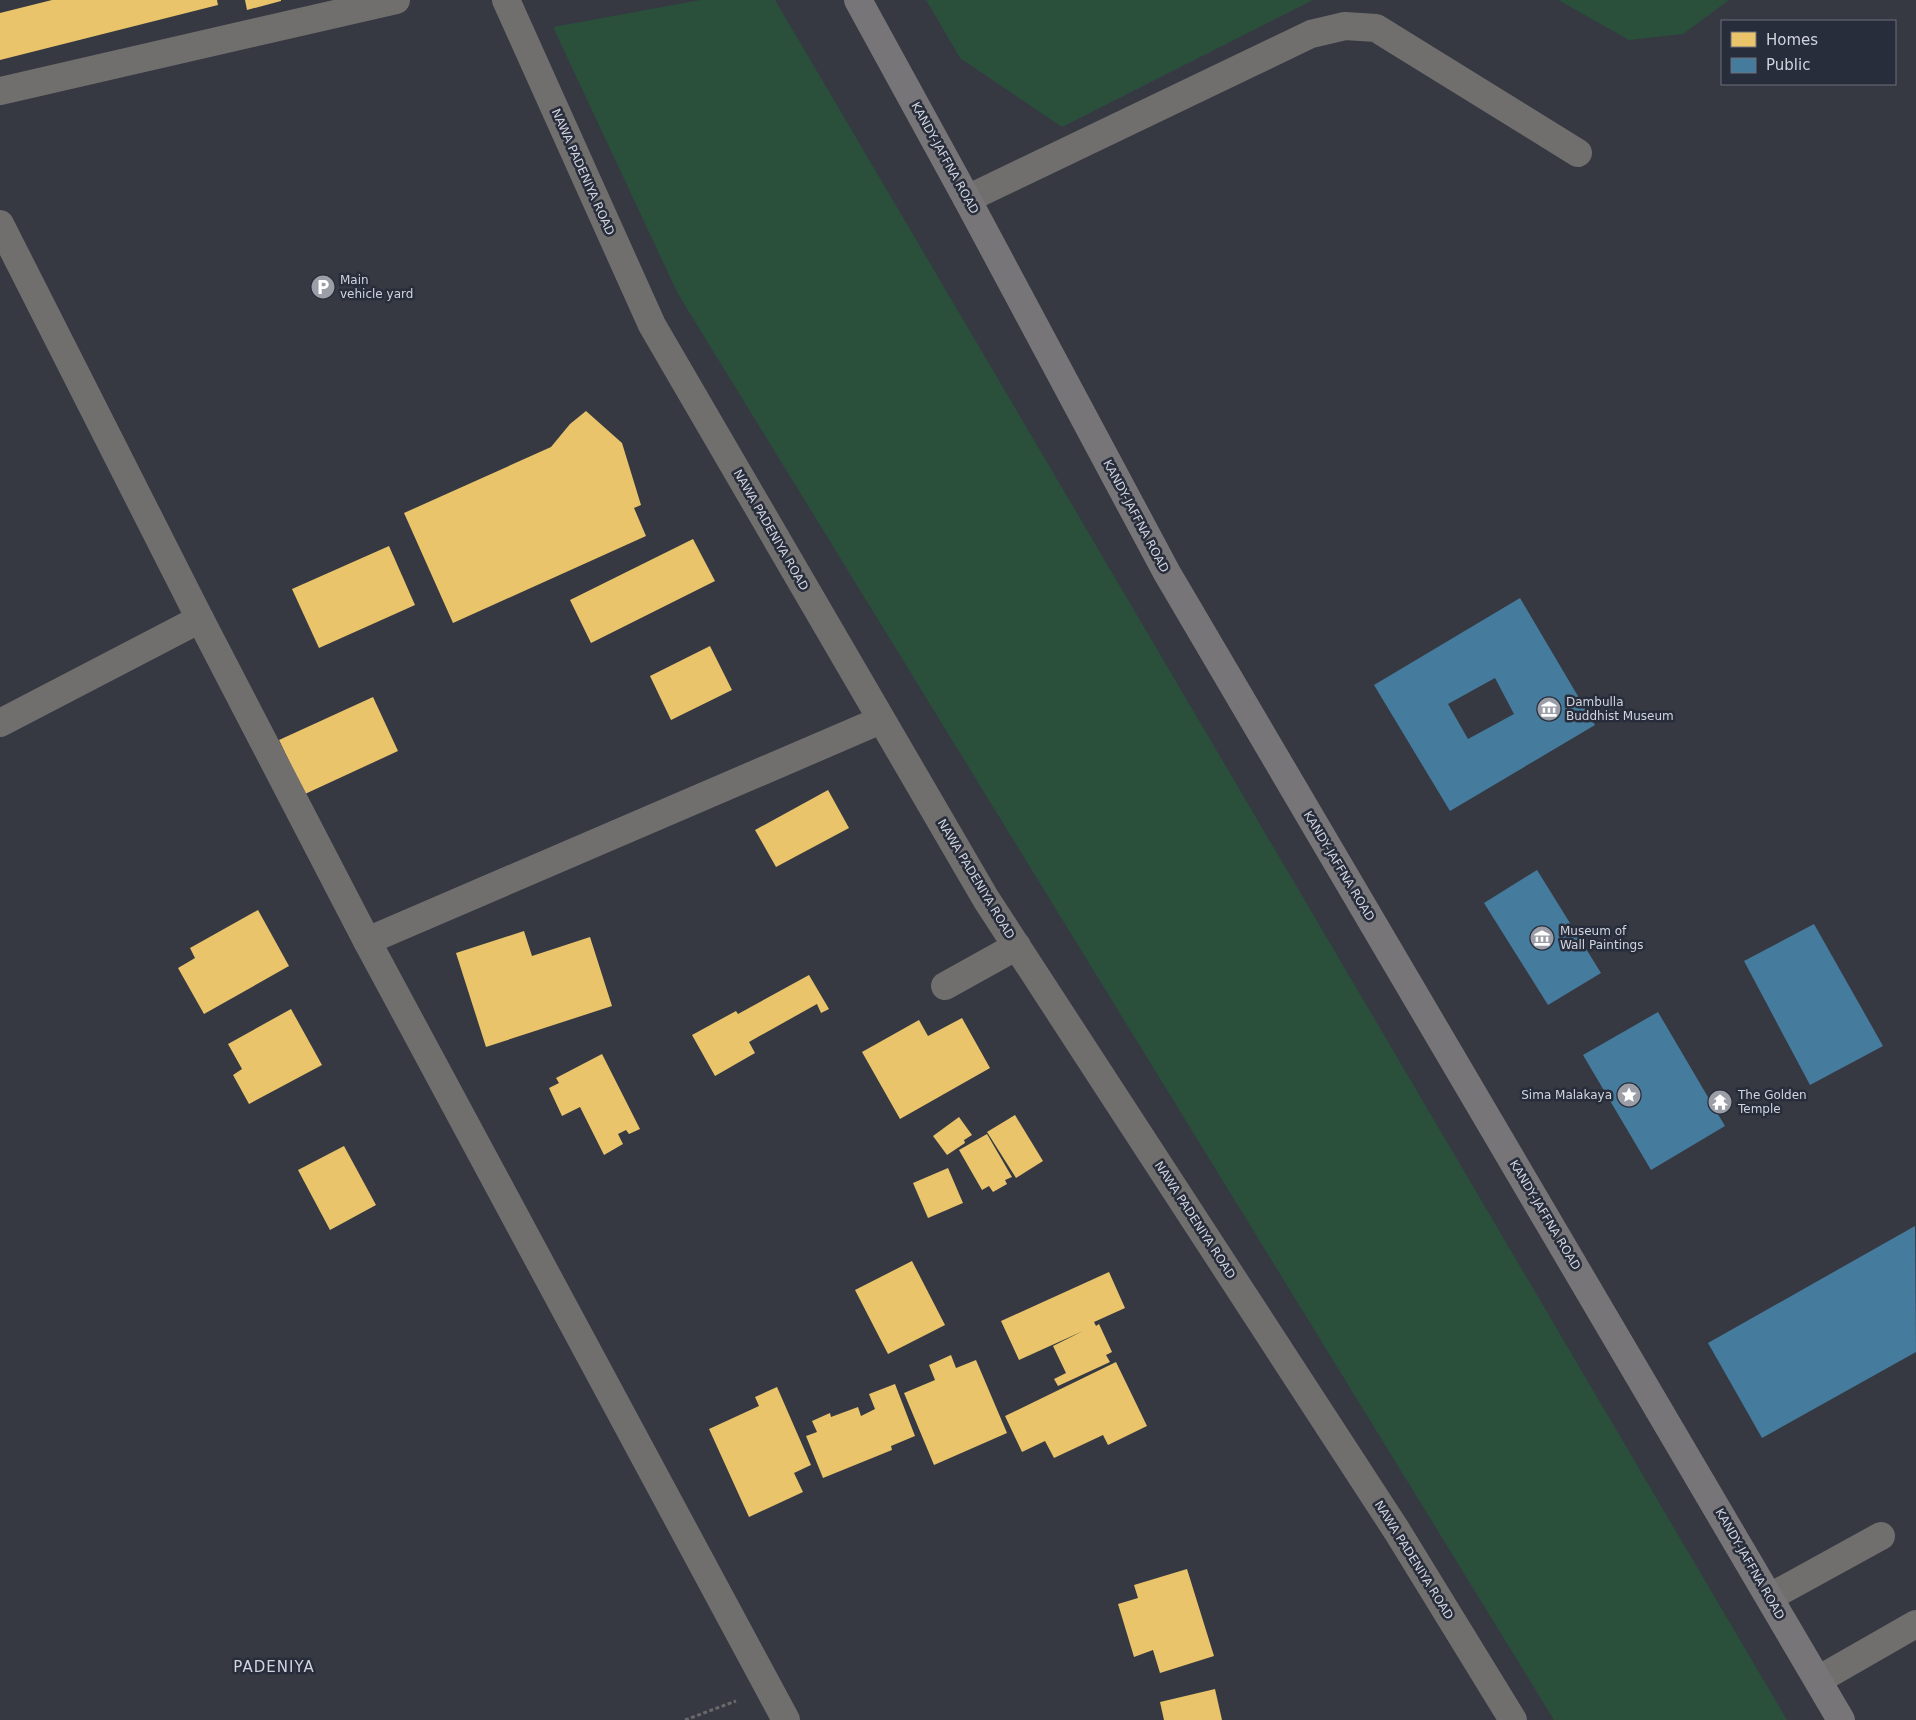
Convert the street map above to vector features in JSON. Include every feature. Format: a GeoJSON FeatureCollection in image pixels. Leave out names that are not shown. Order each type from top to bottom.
{"type":"FeatureCollection","features":[{"type":"Feature","properties":{"kind":"highway","name":"KANDY-JAFFNA ROAD"},"geometry":{"type":"LineString","coordinates":[[858,0],[1167,573],[1841,1720]]}},
{"type":"Feature","properties":{"kind":"street"},"geometry":{"type":"LineString","coordinates":[[0,91],[396,0]]}},
{"type":"Feature","properties":{"kind":"street","name":"NAWA PADENIYA ROAD"},"geometry":{"type":"LineString","coordinates":[[506,0],[652,325],[881,720],[986,899],[1397,1531],[1513,1720]]}},
{"type":"Feature","properties":{"kind":"street"},"geometry":{"type":"LineString","coordinates":[[967,199],[1311,34],[1345,26],[1376,28],[1578,153]]}},
{"type":"Feature","properties":{"kind":"street"},"geometry":{"type":"LineString","coordinates":[[0,224],[200,619],[367,941],[786,1720]]}},
{"type":"Feature","properties":{"kind":"street"},"geometry":{"type":"LineString","coordinates":[[0,723],[200,619]]}},
{"type":"Feature","properties":{"kind":"street"},"geometry":{"type":"LineString","coordinates":[[367,941],[881,720]]}},
{"type":"Feature","properties":{"kind":"street"},"geometry":{"type":"LineString","coordinates":[[945,986],[1017,946]]}},
{"type":"Feature","properties":{"kind":"street"},"geometry":{"type":"LineString","coordinates":[[1770,1597],[1881,1536]]}},
{"type":"Feature","properties":{"kind":"street"},"geometry":{"type":"LineString","coordinates":[[1818,1680],[1916,1624]]}},
{"type":"Feature","properties":{"kind":"path"},"geometry":{"type":"LineString","coordinates":[[686,1720],[769,1688]]}},
{"type":"Feature","properties":{"kind":"green space"},"geometry":{"type":"Polygon","coordinates":[[[700,0],[775,0],[1787,1720],[1554,1720],[678,294],[553,27],[700,0]]]}},
{"type":"Feature","properties":{"kind":"green space"},"geometry":{"type":"Polygon","coordinates":[[[926,0],[1313,0],[1062,127],[960,58],[926,0]]]}},
{"type":"Feature","properties":{"kind":"green space"},"geometry":{"type":"Polygon","coordinates":[[[1558,0],[1729,0],[1683,34],[1629,40],[1558,0]]]}},
{"type":"Feature","properties":{"kind":"building: Homes"},"geometry":{"type":"Polygon","coordinates":[[[52,0],[217,0],[218,5],[0,60],[0,13],[52,0]]]}},
{"type":"Feature","properties":{"kind":"building: Homes"},"geometry":{"type":"Polygon","coordinates":[[[245,0],[281,0],[281,1],[247,10],[245,0]]]}},
{"type":"Feature","properties":{"kind":"building: Homes"},"geometry":{"type":"Polygon","coordinates":[[[586,411],[622,443],[641,505],[634,508],[646,536],[453,623],[404,513],[551,447],[570,424],[586,411]]]}},
{"type":"Feature","properties":{"kind":"building: Homes"},"geometry":{"type":"Polygon","coordinates":[[[693,539],[715,581],[591,643],[570,600],[693,539]]]}},
{"type":"Feature","properties":{"kind":"building: Homes"},"geometry":{"type":"Polygon","coordinates":[[[389,546],[415,605],[319,648],[292,589],[389,546]]]}},
{"type":"Feature","properties":{"kind":"building: Homes"},"geometry":{"type":"Polygon","coordinates":[[[710,646],[732,690],[671,720],[650,676],[710,646]]]}},
{"type":"Feature","properties":{"kind":"building: Homes"},"geometry":{"type":"Polygon","coordinates":[[[373,697],[398,751],[305,794],[279,740],[373,697]]]}},
{"type":"Feature","properties":{"kind":"building: Homes"},"geometry":{"type":"Polygon","coordinates":[[[828,790],[849,828],[776,867],[755,830],[828,790]]]}},
{"type":"Feature","properties":{"kind":"building: Homes"},"geometry":{"type":"Polygon","coordinates":[[[258,910],[289,966],[204,1014],[178,968],[195,958],[190,948],[258,910]]]}},
{"type":"Feature","properties":{"kind":"building: Homes"},"geometry":{"type":"Polygon","coordinates":[[[524,931],[532,956],[590,937],[612,1006],[486,1047],[456,953],[524,931]]]}},
{"type":"Feature","properties":{"kind":"building: Homes"},"geometry":{"type":"Polygon","coordinates":[[[809,975],[829,1009],[821,1013],[817,1004],[749,1042],[755,1053],[715,1076],[692,1035],[736,1011],[738,1014],[809,975]]]}},
{"type":"Feature","properties":{"kind":"building: Homes"},"geometry":{"type":"Polygon","coordinates":[[[291,1009],[322,1065],[249,1104],[233,1075],[242,1069],[228,1044],[291,1009]]]}},
{"type":"Feature","properties":{"kind":"building: Homes"},"geometry":{"type":"Polygon","coordinates":[[[962,1018],[990,1068],[900,1119],[862,1052],[919,1020],[928,1036],[962,1018]]]}},
{"type":"Feature","properties":{"kind":"building: Homes"},"geometry":{"type":"Polygon","coordinates":[[[602,1054],[640,1129],[629,1134],[626,1130],[618,1134],[623,1144],[604,1155],[580,1107],[562,1116],[549,1088],[559,1083],[556,1078],[602,1054]]]}},
{"type":"Feature","properties":{"kind":"building: Homes"},"geometry":{"type":"Polygon","coordinates":[[[1015,1115],[1043,1161],[1016,1178],[987,1132],[1015,1115]]]}},
{"type":"Feature","properties":{"kind":"building: Homes"},"geometry":{"type":"Polygon","coordinates":[[[959,1117],[972,1135],[964,1140],[965,1143],[947,1155],[933,1136],[959,1117]]]}},
{"type":"Feature","properties":{"kind":"building: Homes"},"geometry":{"type":"Polygon","coordinates":[[[987,1134],[1012,1177],[1005,1180],[1007,1184],[993,1192],[989,1186],[982,1190],[959,1150],[987,1134]]]}},
{"type":"Feature","properties":{"kind":"building: Homes"},"geometry":{"type":"Polygon","coordinates":[[[344,1146],[376,1205],[330,1230],[298,1170],[344,1146]]]}},
{"type":"Feature","properties":{"kind":"building: Homes"},"geometry":{"type":"Polygon","coordinates":[[[948,1168],[963,1203],[928,1218],[913,1183],[948,1168]]]}},
{"type":"Feature","properties":{"kind":"building: Homes"},"geometry":{"type":"Polygon","coordinates":[[[912,1261],[945,1325],[888,1354],[855,1290],[912,1261]]]}},
{"type":"Feature","properties":{"kind":"building: Homes"},"geometry":{"type":"Polygon","coordinates":[[[1109,1272],[1125,1308],[1094,1322],[1096,1326],[1099,1324],[1112,1352],[1106,1355],[1110,1362],[1058,1386],[1054,1379],[1066,1373],[1053,1346],[1083,1331],[1019,1360],[1001,1321],[1109,1272]]]}},
{"type":"Feature","properties":{"kind":"building: Homes"},"geometry":{"type":"Polygon","coordinates":[[[951,1355],[956,1368],[976,1360],[1007,1433],[934,1465],[904,1393],[935,1380],[929,1365],[951,1355]]]}},
{"type":"Feature","properties":{"kind":"building: Homes"},"geometry":{"type":"Polygon","coordinates":[[[1116,1362],[1147,1426],[1108,1445],[1103,1435],[1054,1458],[1045,1441],[1022,1452],[1005,1416],[1116,1362]]]}},
{"type":"Feature","properties":{"kind":"building: Homes"},"geometry":{"type":"Polygon","coordinates":[[[895,1384],[915,1436],[891,1446],[892,1450],[823,1478],[806,1436],[817,1432],[812,1421],[830,1413],[831,1417],[858,1407],[861,1416],[875,1409],[869,1394],[895,1384]]]}},
{"type":"Feature","properties":{"kind":"building: Homes"},"geometry":{"type":"Polygon","coordinates":[[[777,1387],[811,1465],[794,1473],[803,1492],[749,1517],[709,1429],[759,1406],[755,1397],[777,1387]]]}},
{"type":"Feature","properties":{"kind":"building: Homes"},"geometry":{"type":"Polygon","coordinates":[[[1187,1569],[1214,1656],[1160,1673],[1153,1650],[1134,1657],[1118,1604],[1138,1598],[1134,1585],[1187,1569]]]}},
{"type":"Feature","properties":{"kind":"building: Homes"},"geometry":{"type":"Polygon","coordinates":[[[1215,1689],[1222,1720],[1164,1720],[1160,1702],[1215,1689]]]}},
{"type":"Feature","properties":{"kind":"building: Public","name":"Dambulla Buddhist Museum"},"geometry":{"type":"Polygon","coordinates":[[[1520,598],[1595,725],[1450,811],[1374,685],[1520,598]],[[1495,678],[1448,704],[1468,739],[1514,714],[1495,678]]]}},
{"type":"Feature","properties":{"kind":"building: Public","name":"Museum of Wall Paintings"},"geometry":{"type":"Polygon","coordinates":[[[1537,870],[1601,973],[1548,1005],[1484,903],[1537,870]]]}},
{"type":"Feature","properties":{"kind":"building: Public"},"geometry":{"type":"Polygon","coordinates":[[[1814,924],[1883,1046],[1810,1085],[1744,961],[1814,924]]]}},
{"type":"Feature","properties":{"kind":"building: Public"},"geometry":{"type":"Polygon","coordinates":[[[1658,1012],[1725,1126],[1651,1170],[1583,1055],[1658,1012]]]}},
{"type":"Feature","properties":{"kind":"building: Public"},"geometry":{"type":"Polygon","coordinates":[[[1915,1226],[1916,1352],[1762,1438],[1708,1343],[1915,1226]]]}},
{"type":"Feature","properties":{"kind":"place","name":"Main vehicle yard"},"geometry":{"type":"Point","coordinates":[323,287]}},
{"type":"Feature","properties":{"kind":"place","name":"Dambulla Buddhist Museum"},"geometry":{"type":"Point","coordinates":[1549,709]}},
{"type":"Feature","properties":{"kind":"place","name":"Museum of Wall Paintings"},"geometry":{"type":"Point","coordinates":[1542,938]}},
{"type":"Feature","properties":{"kind":"place","name":"Sima Malakaya"},"geometry":{"type":"Point","coordinates":[1629,1095]}},
{"type":"Feature","properties":{"kind":"place","name":"The Golden Temple"},"geometry":{"type":"Point","coordinates":[1720,1102]}},
{"type":"Feature","properties":{"kind":"district","name":"PADENIYA"},"geometry":{"type":"Point","coordinates":[274,1667]}}]}
